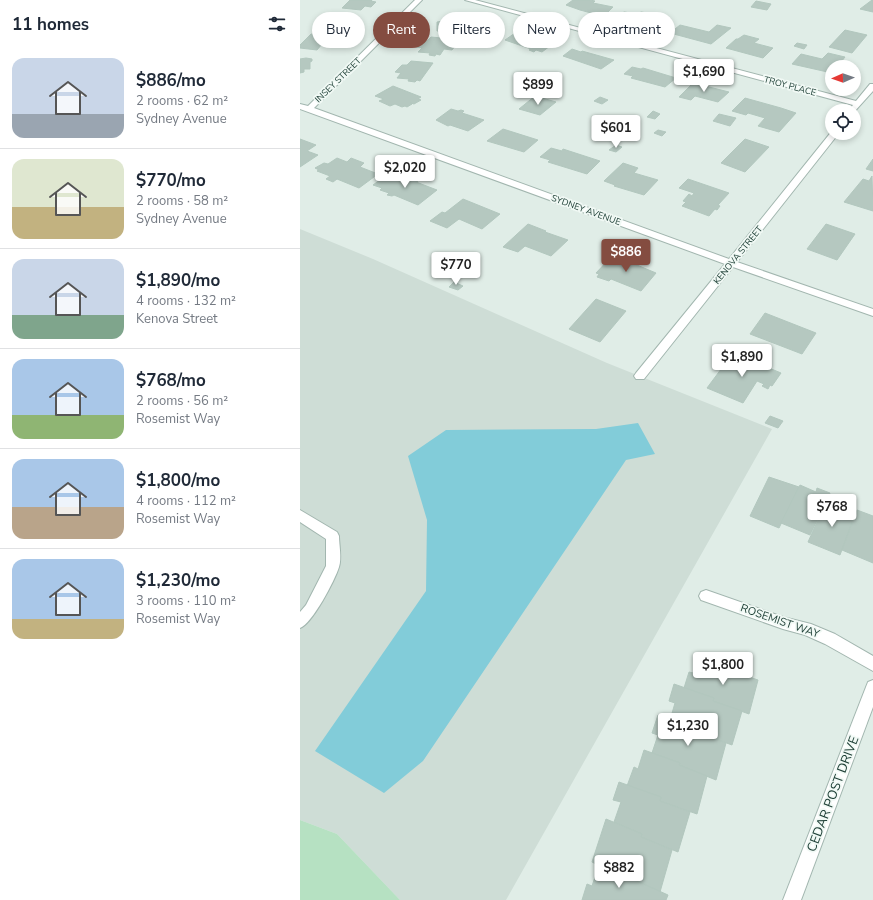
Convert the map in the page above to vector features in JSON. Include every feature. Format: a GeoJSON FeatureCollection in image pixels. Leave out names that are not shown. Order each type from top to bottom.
{"type":"FeatureCollection","features":[{"type":"Feature","properties":{"kind":"street","name":"INSEY STREET"},"geometry":{"type":"LineString","coordinates":[[304,107],[419,0]]}},
{"type":"Feature","properties":{"kind":"street","name":"TROY PLACE"},"geometry":{"type":"LineString","coordinates":[[468,0],[841,104]]}},
{"type":"Feature","properties":{"kind":"street"},"geometry":{"type":"LineString","coordinates":[[858,104],[873,86]]}},
{"type":"Feature","properties":{"kind":"street","name":"SYDNEY AVENUE"},"geometry":{"type":"LineString","coordinates":[[304,107],[731,263],[873,313]]}},
{"type":"Feature","properties":{"kind":"street","name":"KENOVA STREET"},"geometry":{"type":"LineString","coordinates":[[640,376],[829,140]]}},
{"type":"Feature","properties":{"kind":"street"},"geometry":{"type":"LineString","coordinates":[[300,515],[332,536],[333,566],[311,609],[300,622]]}},
{"type":"Feature","properties":{"kind":"street","name":"ROSEMIST WAY"},"geometry":{"type":"LineString","coordinates":[[706,596],[806,629],[830,639],[873,664]]}},
{"type":"Feature","properties":{"kind":"street","name":"CEDAR POST DRIVE"},"geometry":{"type":"LineString","coordinates":[[792,900],[873,687]]}},
{"type":"Feature","properties":{"kind":"shaded area"},"geometry":{"type":"Polygon","coordinates":[[[300,229],[373,259],[607,363],[772,429],[506,900],[400,900],[337,834],[300,820],[300,229]]]}},
{"type":"Feature","properties":{"kind":"green space"},"geometry":{"type":"Polygon","coordinates":[[[300,820],[337,834],[400,900],[300,900],[300,820]]]}},
{"type":"Feature","properties":{"kind":"water"},"geometry":{"type":"Polygon","coordinates":[[[638,423],[655,454],[626,460],[423,761],[384,793],[315,751],[426,591],[427,520],[408,456],[446,430],[596,429],[638,423]]]}},
{"type":"Feature","properties":{"kind":"building"},"geometry":{"type":"Polygon","coordinates":[[[350,0],[372,0],[371,1],[376,2],[371,7],[365,6],[361,10],[342,8],[350,0]]]}},
{"type":"Feature","properties":{"kind":"building"},"geometry":{"type":"Polygon","coordinates":[[[573,0],[590,0],[595,1],[593,3],[613,7],[608,12],[588,12],[566,5],[573,0]]]}},
{"type":"Feature","properties":{"kind":"building"},"geometry":{"type":"Polygon","coordinates":[[[872,0],[873,12],[860,9],[872,0]]]}},
{"type":"Feature","properties":{"kind":"building"},"geometry":{"type":"Polygon","coordinates":[[[756,1],[771,4],[767,10],[751,7],[756,1]]]}},
{"type":"Feature","properties":{"kind":"building"},"geometry":{"type":"Polygon","coordinates":[[[680,25],[709,32],[717,25],[731,28],[711,44],[675,34],[675,29],[680,25]]]}},
{"type":"Feature","properties":{"kind":"building"},"geometry":{"type":"Polygon","coordinates":[[[845,30],[867,35],[852,53],[829,47],[845,30]]]}},
{"type":"Feature","properties":{"kind":"building"},"geometry":{"type":"Polygon","coordinates":[[[312,34],[312,48],[319,48],[317,50],[300,48],[300,45],[312,34]]]}},
{"type":"Feature","properties":{"kind":"building"},"geometry":{"type":"Polygon","coordinates":[[[513,34],[513,43],[505,40],[513,34]]]}},
{"type":"Feature","properties":{"kind":"building"},"geometry":{"type":"Polygon","coordinates":[[[744,35],[759,39],[754,43],[773,48],[763,58],[726,48],[736,39],[744,35]]]}},
{"type":"Feature","properties":{"kind":"building"},"geometry":{"type":"Polygon","coordinates":[[[430,38],[438,38],[438,48],[454,48],[452,50],[444,49],[440,55],[436,54],[435,56],[429,55],[430,53],[418,52],[422,48],[430,48],[430,38]]]}},
{"type":"Feature","properties":{"kind":"building"},"geometry":{"type":"Polygon","coordinates":[[[797,43],[807,45],[804,49],[794,46],[797,43]]]}},
{"type":"Feature","properties":{"kind":"building"},"geometry":{"type":"Polygon","coordinates":[[[528,48],[547,48],[542,52],[536,50],[534,52],[529,50],[531,49],[528,48]]]}},
{"type":"Feature","properties":{"kind":"building"},"geometry":{"type":"Polygon","coordinates":[[[572,49],[614,60],[601,69],[563,56],[572,49]]]}},
{"type":"Feature","properties":{"kind":"building"},"geometry":{"type":"Polygon","coordinates":[[[828,53],[845,57],[843,60],[825,60],[825,71],[792,64],[801,54],[822,59],[828,53]]]}},
{"type":"Feature","properties":{"kind":"building"},"geometry":{"type":"Polygon","coordinates":[[[300,59],[312,59],[310,62],[310,69],[304,69],[304,72],[300,73],[300,59]]]}},
{"type":"Feature","properties":{"kind":"building"},"geometry":{"type":"Polygon","coordinates":[[[411,61],[433,63],[420,81],[417,80],[415,82],[408,81],[409,79],[397,78],[401,73],[395,72],[402,65],[407,65],[411,61]]]}},
{"type":"Feature","properties":{"kind":"building"},"geometry":{"type":"Polygon","coordinates":[[[632,67],[643,68],[676,78],[665,87],[631,78],[633,76],[624,74],[632,67]]]}},
{"type":"Feature","properties":{"kind":"building"},"geometry":{"type":"Polygon","coordinates":[[[528,76],[534,78],[527,82],[521,80],[528,76]]]}},
{"type":"Feature","properties":{"kind":"building"},"geometry":{"type":"Polygon","coordinates":[[[694,82],[729,92],[718,102],[695,96],[691,100],[679,97],[694,82]]]}},
{"type":"Feature","properties":{"kind":"building"},"geometry":{"type":"Polygon","coordinates":[[[393,86],[421,97],[418,99],[421,100],[414,104],[410,103],[412,104],[407,107],[402,107],[395,104],[390,106],[379,101],[384,99],[375,96],[393,86]]]}},
{"type":"Feature","properties":{"kind":"building"},"geometry":{"type":"Polygon","coordinates":[[[535,96],[556,102],[540,115],[519,109],[535,96]]]}},
{"type":"Feature","properties":{"kind":"building"},"geometry":{"type":"Polygon","coordinates":[[[600,97],[608,100],[602,104],[594,101],[600,97]]]}},
{"type":"Feature","properties":{"kind":"building"},"geometry":{"type":"Polygon","coordinates":[[[745,98],[796,113],[779,132],[758,126],[765,118],[748,113],[746,115],[732,111],[745,98]]]}},
{"type":"Feature","properties":{"kind":"building"},"geometry":{"type":"Polygon","coordinates":[[[451,109],[464,111],[462,113],[484,120],[468,131],[450,125],[448,126],[436,120],[451,109]]]}},
{"type":"Feature","properties":{"kind":"building"},"geometry":{"type":"Polygon","coordinates":[[[653,111],[660,114],[655,119],[647,117],[653,111]]]}},
{"type":"Feature","properties":{"kind":"building"},"geometry":{"type":"Polygon","coordinates":[[[719,114],[736,118],[730,126],[713,121],[719,114]]]}},
{"type":"Feature","properties":{"kind":"building"},"geometry":{"type":"Polygon","coordinates":[[[503,129],[538,140],[524,152],[487,141],[503,129]]]}},
{"type":"Feature","properties":{"kind":"building"},"geometry":{"type":"Polygon","coordinates":[[[658,130],[666,132],[662,136],[654,133],[658,130]]]}},
{"type":"Feature","properties":{"kind":"building"},"geometry":{"type":"Polygon","coordinates":[[[300,139],[316,145],[307,151],[318,155],[300,167],[300,139]]]}},
{"type":"Feature","properties":{"kind":"building"},"geometry":{"type":"Polygon","coordinates":[[[745,139],[769,147],[745,172],[721,163],[745,139]]]}},
{"type":"Feature","properties":{"kind":"building"},"geometry":{"type":"Polygon","coordinates":[[[616,145],[622,147],[616,152],[609,150],[616,145]]]}},
{"type":"Feature","properties":{"kind":"building"},"geometry":{"type":"Polygon","coordinates":[[[551,148],[562,151],[563,149],[600,161],[587,174],[548,162],[550,160],[540,157],[551,148]]]}},
{"type":"Feature","properties":{"kind":"building"},"geometry":{"type":"Polygon","coordinates":[[[337,158],[347,162],[351,158],[364,163],[360,167],[378,174],[359,188],[337,179],[333,182],[326,179],[330,176],[317,171],[319,170],[315,168],[324,163],[328,164],[337,158]]]}},
{"type":"Feature","properties":{"kind":"building"},"geometry":{"type":"Polygon","coordinates":[[[873,159],[873,171],[866,169],[873,159]]]}},
{"type":"Feature","properties":{"kind":"building"},"geometry":{"type":"Polygon","coordinates":[[[623,163],[638,168],[634,173],[658,180],[644,195],[614,186],[615,185],[604,181],[623,163]]]}},
{"type":"Feature","properties":{"kind":"building"},"geometry":{"type":"Polygon","coordinates":[[[388,174],[398,177],[400,176],[410,180],[412,178],[418,181],[416,182],[437,190],[418,205],[394,195],[387,195],[389,193],[380,190],[382,188],[373,185],[388,174]]]}},
{"type":"Feature","properties":{"kind":"building"},"geometry":{"type":"Polygon","coordinates":[[[872,176],[873,211],[844,202],[863,179],[869,181],[872,176]]]}},
{"type":"Feature","properties":{"kind":"building"},"geometry":{"type":"Polygon","coordinates":[[[688,179],[729,193],[718,205],[720,206],[717,210],[715,209],[709,216],[682,206],[686,202],[683,201],[689,194],[692,196],[694,193],[679,188],[688,179]]]}},
{"type":"Feature","properties":{"kind":"building"},"geometry":{"type":"Polygon","coordinates":[[[463,199],[500,214],[482,229],[459,219],[447,228],[430,221],[442,212],[445,213],[463,199]]]}},
{"type":"Feature","properties":{"kind":"building"},"geometry":{"type":"Polygon","coordinates":[[[528,224],[568,240],[551,256],[525,246],[518,252],[503,247],[528,224]]]}},
{"type":"Feature","properties":{"kind":"building"},"geometry":{"type":"Polygon","coordinates":[[[826,224],[855,234],[837,260],[807,249],[826,224]]]}},
{"type":"Feature","properties":{"kind":"building"},"geometry":{"type":"Polygon","coordinates":[[[612,256],[633,262],[632,263],[656,273],[641,291],[611,279],[609,281],[597,277],[599,274],[596,273],[612,256]]]}},
{"type":"Feature","properties":{"kind":"building"},"geometry":{"type":"Polygon","coordinates":[[[454,282],[463,286],[458,290],[449,287],[454,282]]]}},
{"type":"Feature","properties":{"kind":"building"},"geometry":{"type":"Polygon","coordinates":[[[596,299],[626,311],[600,342],[569,329],[596,299]]]}},
{"type":"Feature","properties":{"kind":"building"},"geometry":{"type":"Polygon","coordinates":[[[765,313],[816,333],[802,354],[750,334],[765,313]]]}},
{"type":"Feature","properties":{"kind":"building"},"geometry":{"type":"Polygon","coordinates":[[[733,353],[781,373],[772,386],[770,385],[768,389],[762,386],[764,384],[757,381],[743,403],[707,388],[733,353]]]}},
{"type":"Feature","properties":{"kind":"building"},"geometry":{"type":"Polygon","coordinates":[[[770,416],[783,421],[778,428],[765,423],[770,416]]]}},
{"type":"Feature","properties":{"kind":"building"},"geometry":{"type":"Polygon","coordinates":[[[769,477],[799,487],[779,528],[750,516],[769,477]]]}},
{"type":"Feature","properties":{"kind":"building"},"geometry":{"type":"Polygon","coordinates":[[[800,485],[816,492],[817,488],[830,493],[810,535],[781,523],[800,485]]]}},
{"type":"Feature","properties":{"kind":"building"},"geometry":{"type":"Polygon","coordinates":[[[827,500],[842,506],[842,509],[855,514],[840,555],[808,542],[827,500]]]}},
{"type":"Feature","properties":{"kind":"building"},"geometry":{"type":"Polygon","coordinates":[[[857,510],[873,516],[873,563],[842,550],[857,510]]]}},
{"type":"Feature","properties":{"kind":"building"},"geometry":{"type":"Polygon","coordinates":[[[698,659],[758,680],[749,714],[713,701],[714,698],[684,688],[689,672],[693,673],[698,659]]]}},
{"type":"Feature","properties":{"kind":"building"},"geometry":{"type":"Polygon","coordinates":[[[674,684],[714,698],[713,701],[742,711],[732,745],[697,732],[698,729],[670,720],[675,703],[669,701],[674,684]]]}},
{"type":"Feature","properties":{"kind":"building"},"geometry":{"type":"Polygon","coordinates":[[[658,715],[698,729],[697,732],[726,743],[716,780],[679,765],[680,763],[652,753],[658,735],[652,733],[658,715]]]}},
{"type":"Feature","properties":{"kind":"building"},"geometry":{"type":"Polygon","coordinates":[[[644,750],[680,763],[679,765],[707,776],[697,814],[660,801],[661,797],[627,786],[634,767],[638,769],[644,750]]]}},
{"type":"Feature","properties":{"kind":"building"},"geometry":{"type":"Polygon","coordinates":[[[619,782],[661,797],[660,801],[690,812],[678,852],[641,837],[642,834],[614,822],[621,802],[613,800],[619,782]]]}},
{"type":"Feature","properties":{"kind":"building"},"geometry":{"type":"Polygon","coordinates":[[[606,819],[642,834],[641,837],[672,850],[660,892],[628,877],[626,880],[592,862],[606,819]]]}},
{"type":"Feature","properties":{"kind":"building"},"geometry":{"type":"Polygon","coordinates":[[[599,865],[626,880],[628,877],[668,895],[666,900],[582,900],[587,884],[592,886],[599,865]]]}}]}
